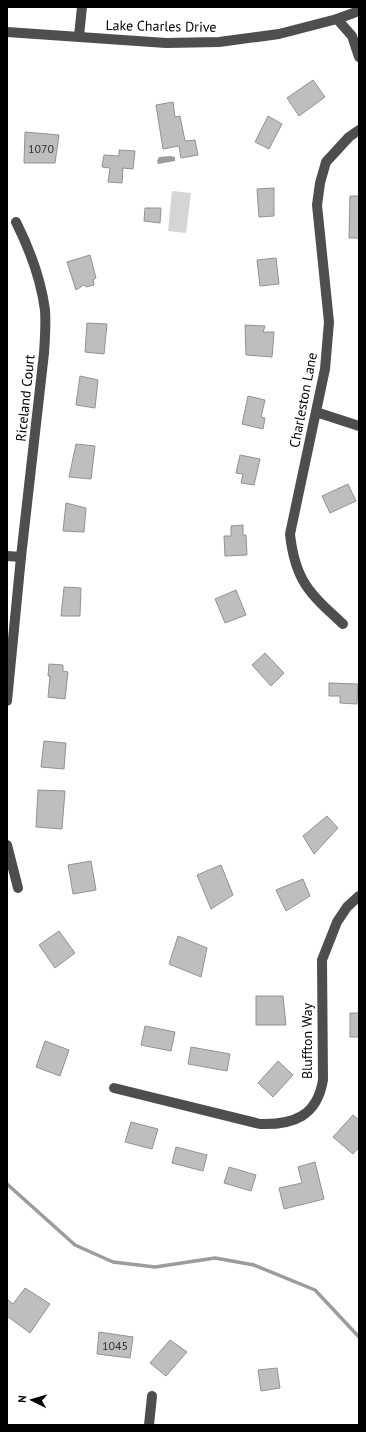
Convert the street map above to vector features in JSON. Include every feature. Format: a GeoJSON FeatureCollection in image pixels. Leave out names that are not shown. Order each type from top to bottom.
{"type":"FeatureCollection","features":[{"type":"Feature","properties":{"kind":"street"},"geometry":{"type":"LineString","coordinates":[[79,36],[82,7]]}},
{"type":"Feature","properties":{"kind":"street","name":"Lake Charles Drive"},"geometry":{"type":"LineString","coordinates":[[7,32],[166,43],[218,42],[280,34],[337,19],[359,10]]}},
{"type":"Feature","properties":{"kind":"street"},"geometry":{"type":"LineString","coordinates":[[337,19],[352,36],[359,57]]}},
{"type":"Feature","properties":{"kind":"street","name":"Charleston Lane"},"geometry":{"type":"LineString","coordinates":[[343,624],[306,588],[297,568],[292,551],[290,534],[325,369],[329,322],[317,205],[320,183],[326,162],[349,137],[359,130]]}},
{"type":"Feature","properties":{"kind":"street","name":"Riceland Court"},"geometry":{"type":"LineString","coordinates":[[7,702],[21,557],[38,420],[45,326],[45,309],[39,285],[27,244],[16,222]]}},
{"type":"Feature","properties":{"kind":"street"},"geometry":{"type":"LineString","coordinates":[[316,412],[359,426]]}},
{"type":"Feature","properties":{"kind":"street"},"geometry":{"type":"LineString","coordinates":[[7,556],[21,557]]}},
{"type":"Feature","properties":{"kind":"street"},"geometry":{"type":"LineString","coordinates":[[7,845],[18,888]]}},
{"type":"Feature","properties":{"kind":"street","name":"Bluffton Way"},"geometry":{"type":"LineString","coordinates":[[114,1088],[260,1124],[276,1125],[292,1122],[301,1117],[317,1102],[321,1092],[323,1080],[321,986],[322,960],[336,922],[347,907],[359,896]]}},
{"type":"Feature","properties":{"kind":"street"},"geometry":{"type":"LineString","coordinates":[[149,1425],[152,1396]]}},
{"type":"Feature","properties":{"kind":"shaded area"},"geometry":{"type":"Polygon","coordinates":[[[159,157],[175,157],[175,161],[158,164],[157,161],[159,157]]]}},
{"type":"Feature","properties":{"kind":"shaded area"},"geometry":{"type":"Polygon","coordinates":[[[172,191],[191,193],[186,233],[168,231],[172,191]]]}},
{"type":"Feature","properties":{"kind":"building"},"geometry":{"type":"Polygon","coordinates":[[[313,80],[325,97],[299,116],[287,98],[313,80]]]}},
{"type":"Feature","properties":{"kind":"building"},"geometry":{"type":"Polygon","coordinates":[[[173,102],[175,117],[180,116],[185,141],[195,140],[198,155],[181,158],[179,146],[163,149],[156,105],[173,102]]]}},
{"type":"Feature","properties":{"kind":"building"},"geometry":{"type":"Polygon","coordinates":[[[268,116],[282,124],[269,149],[255,142],[268,116]]]}},
{"type":"Feature","properties":{"kind":"building"},"geometry":{"type":"Polygon","coordinates":[[[25,132],[59,135],[55,163],[24,163],[25,132]]]}},
{"type":"Feature","properties":{"kind":"building"},"geometry":{"type":"Polygon","coordinates":[[[119,150],[135,151],[133,169],[123,168],[122,183],[108,182],[110,168],[102,167],[104,155],[119,156],[119,150]]]}},
{"type":"Feature","properties":{"kind":"building"},"geometry":{"type":"Polygon","coordinates":[[[274,188],[274,216],[259,217],[257,189],[274,188]]]}},
{"type":"Feature","properties":{"kind":"building"},"geometry":{"type":"Polygon","coordinates":[[[350,196],[359,196],[359,238],[349,238],[350,196]]]}},
{"type":"Feature","properties":{"kind":"building"},"geometry":{"type":"Polygon","coordinates":[[[145,208],[161,208],[160,223],[144,221],[145,208]]]}},
{"type":"Feature","properties":{"kind":"building"},"geometry":{"type":"Polygon","coordinates":[[[90,255],[96,278],[93,280],[94,285],[86,287],[84,285],[76,290],[67,262],[90,255]]]}},
{"type":"Feature","properties":{"kind":"building"},"geometry":{"type":"Polygon","coordinates":[[[276,258],[279,284],[260,286],[257,260],[276,258]]]}},
{"type":"Feature","properties":{"kind":"building"},"geometry":{"type":"Polygon","coordinates":[[[87,323],[107,324],[104,354],[85,352],[87,323]]]}},
{"type":"Feature","properties":{"kind":"building"},"geometry":{"type":"Polygon","coordinates":[[[245,325],[265,326],[263,332],[274,332],[272,357],[246,355],[245,325]]]}},
{"type":"Feature","properties":{"kind":"building"},"geometry":{"type":"Polygon","coordinates":[[[80,376],[98,380],[95,408],[76,405],[80,376]]]}},
{"type":"Feature","properties":{"kind":"building"},"geometry":{"type":"Polygon","coordinates":[[[248,396],[265,400],[261,417],[265,418],[263,429],[242,424],[248,396]]]}},
{"type":"Feature","properties":{"kind":"building"},"geometry":{"type":"Polygon","coordinates":[[[76,444],[95,446],[91,479],[69,477],[76,444]]]}},
{"type":"Feature","properties":{"kind":"building"},"geometry":{"type":"Polygon","coordinates":[[[240,455],[260,459],[254,485],[241,483],[243,474],[236,473],[240,455]]]}},
{"type":"Feature","properties":{"kind":"building"},"geometry":{"type":"Polygon","coordinates":[[[348,484],[356,501],[330,513],[322,496],[348,484]]]}},
{"type":"Feature","properties":{"kind":"building"},"geometry":{"type":"Polygon","coordinates":[[[66,503],[86,508],[84,532],[63,531],[66,503]]]}},
{"type":"Feature","properties":{"kind":"building"},"geometry":{"type":"Polygon","coordinates":[[[243,525],[243,535],[246,535],[247,555],[225,556],[224,536],[231,536],[231,526],[243,525]]]}},
{"type":"Feature","properties":{"kind":"building"},"geometry":{"type":"Polygon","coordinates":[[[64,587],[81,588],[80,616],[61,616],[64,587]]]}},
{"type":"Feature","properties":{"kind":"building"},"geometry":{"type":"Polygon","coordinates":[[[236,590],[246,615],[225,623],[215,599],[236,590]]]}},
{"type":"Feature","properties":{"kind":"building"},"geometry":{"type":"Polygon","coordinates":[[[265,653],[284,673],[271,686],[252,665],[265,653]]]}},
{"type":"Feature","properties":{"kind":"building"},"geometry":{"type":"Polygon","coordinates":[[[49,664],[63,665],[63,671],[68,672],[65,699],[48,697],[50,676],[48,676],[49,664]]]}},
{"type":"Feature","properties":{"kind":"building"},"geometry":{"type":"Polygon","coordinates":[[[329,683],[358,684],[357,704],[340,703],[340,696],[329,696],[329,683]]]}},
{"type":"Feature","properties":{"kind":"building"},"geometry":{"type":"Polygon","coordinates":[[[44,741],[66,743],[64,769],[41,767],[44,741]]]}},
{"type":"Feature","properties":{"kind":"building"},"geometry":{"type":"Polygon","coordinates":[[[38,790],[65,791],[62,829],[36,827],[38,790]]]}},
{"type":"Feature","properties":{"kind":"building"},"geometry":{"type":"Polygon","coordinates":[[[327,816],[338,828],[314,854],[303,836],[327,816]]]}},
{"type":"Feature","properties":{"kind":"building"},"geometry":{"type":"Polygon","coordinates":[[[91,861],[96,890],[73,894],[68,865],[91,861]]]}},
{"type":"Feature","properties":{"kind":"building"},"geometry":{"type":"Polygon","coordinates":[[[221,865],[233,895],[211,909],[197,875],[221,865]]]}},
{"type":"Feature","properties":{"kind":"building"},"geometry":{"type":"Polygon","coordinates":[[[303,879],[310,896],[286,911],[276,890],[303,879]]]}},
{"type":"Feature","properties":{"kind":"building"},"geometry":{"type":"Polygon","coordinates":[[[59,931],[75,953],[55,968],[39,945],[59,931]]]}},
{"type":"Feature","properties":{"kind":"building"},"geometry":{"type":"Polygon","coordinates":[[[178,936],[207,948],[201,977],[169,964],[178,936]]]}},
{"type":"Feature","properties":{"kind":"building"},"geometry":{"type":"Polygon","coordinates":[[[256,996],[283,996],[286,1025],[256,1025],[256,996]]]}},
{"type":"Feature","properties":{"kind":"building"},"geometry":{"type":"Polygon","coordinates":[[[350,1013],[359,1013],[359,1037],[350,1037],[350,1013]]]}},
{"type":"Feature","properties":{"kind":"building"},"geometry":{"type":"Polygon","coordinates":[[[145,1026],[175,1032],[171,1051],[141,1045],[145,1026]]]}},
{"type":"Feature","properties":{"kind":"building"},"geometry":{"type":"Polygon","coordinates":[[[45,1041],[69,1050],[60,1076],[36,1067],[45,1041]]]}},
{"type":"Feature","properties":{"kind":"building"},"geometry":{"type":"Polygon","coordinates":[[[191,1047],[230,1054],[227,1071],[188,1064],[191,1047]]]}},
{"type":"Feature","properties":{"kind":"building"},"geometry":{"type":"Polygon","coordinates":[[[278,1061],[293,1075],[273,1097],[258,1083],[278,1061]]]}},
{"type":"Feature","properties":{"kind":"building"},"geometry":{"type":"Polygon","coordinates":[[[353,1115],[359,1120],[359,1147],[353,1154],[333,1137],[353,1115]]]}},
{"type":"Feature","properties":{"kind":"building"},"geometry":{"type":"Polygon","coordinates":[[[131,1122],[158,1129],[152,1149],[125,1142],[131,1122]]]}},
{"type":"Feature","properties":{"kind":"building"},"geometry":{"type":"Polygon","coordinates":[[[176,1147],[207,1155],[203,1171],[172,1163],[176,1147]]]}},
{"type":"Feature","properties":{"kind":"building"},"geometry":{"type":"Polygon","coordinates":[[[315,1162],[324,1199],[284,1209],[279,1188],[302,1183],[298,1167],[315,1162]]]}},
{"type":"Feature","properties":{"kind":"building"},"geometry":{"type":"Polygon","coordinates":[[[229,1167],[256,1175],[251,1191],[224,1183],[229,1167]]]}},
{"type":"Feature","properties":{"kind":"building"},"geometry":{"type":"Polygon","coordinates":[[[25,1288],[50,1304],[30,1333],[7,1316],[7,1299],[13,1304],[25,1288]]]}},
{"type":"Feature","properties":{"kind":"building"},"geometry":{"type":"Polygon","coordinates":[[[99,1332],[133,1337],[130,1358],[97,1354],[99,1332]]]}},
{"type":"Feature","properties":{"kind":"building"},"geometry":{"type":"Polygon","coordinates":[[[170,1340],[187,1352],[166,1376],[150,1363],[170,1340]]]}},
{"type":"Feature","properties":{"kind":"building"},"geometry":{"type":"Polygon","coordinates":[[[277,1368],[280,1388],[261,1391],[258,1370],[277,1368]]]}},
{"type":"Feature","properties":{"kind":"waterway"},"geometry":{"type":"LineString","coordinates":[[7,1184],[75,1245],[113,1262],[155,1267],[215,1258],[254,1265],[315,1290],[359,1337]]}}]}
